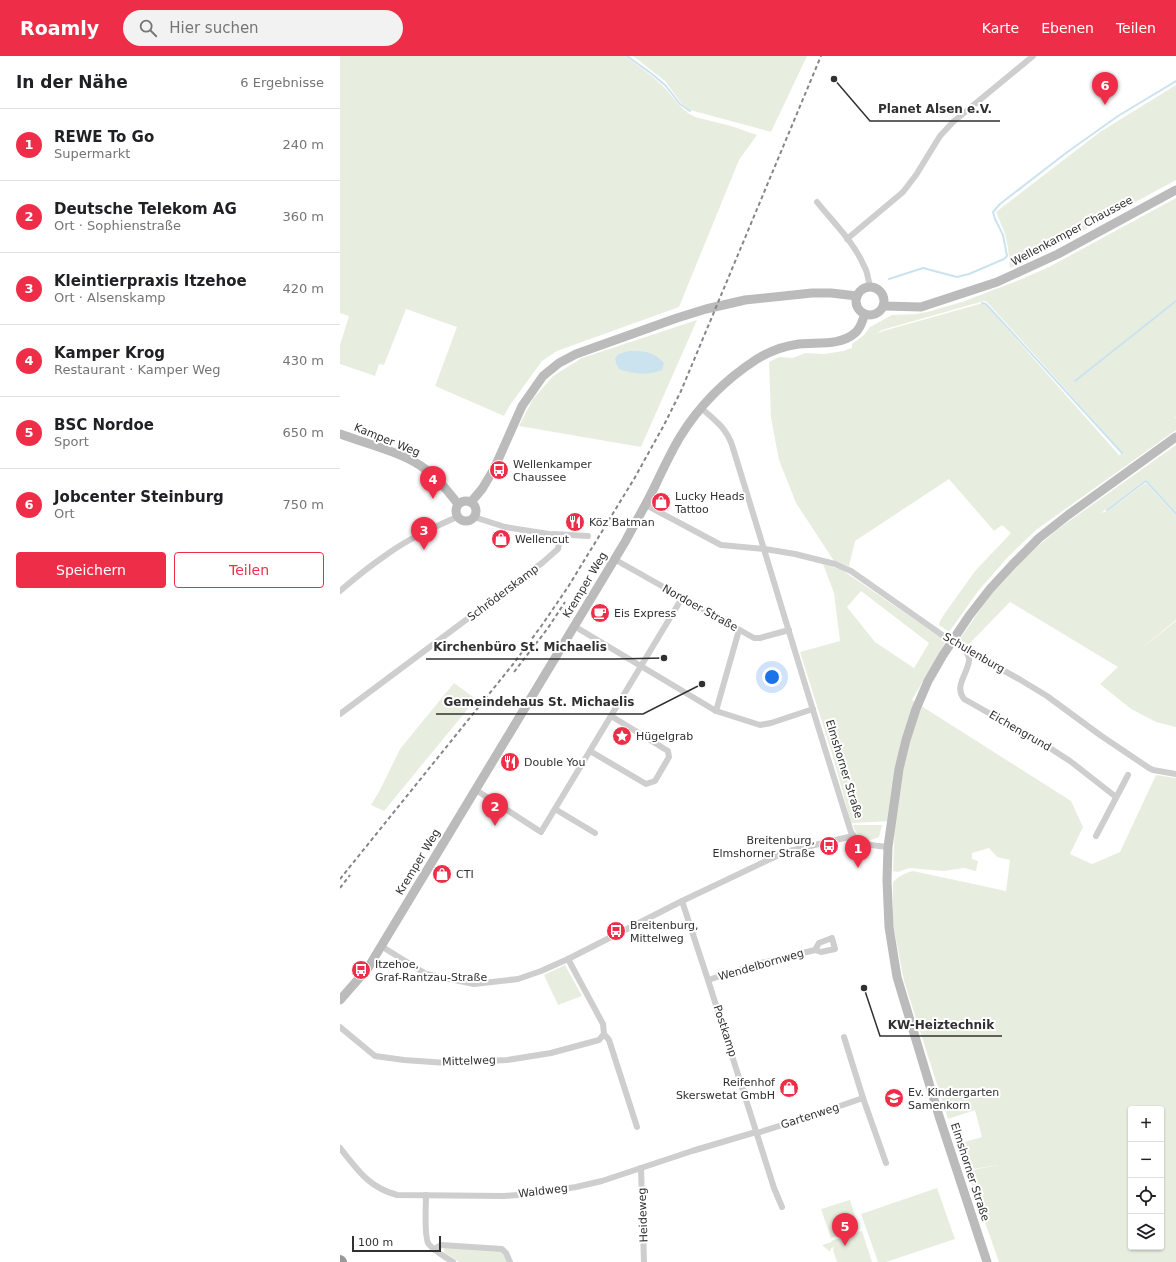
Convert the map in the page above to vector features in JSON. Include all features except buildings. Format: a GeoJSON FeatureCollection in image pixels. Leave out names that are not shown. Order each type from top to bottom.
{"type":"FeatureCollection","features":[{"type":"Feature","properties":{"kind":"main road","name":"Wellenkamper Chaussee"},"geometry":{"type":"LineString","coordinates":[[865,314],[875,314],[884,306],[921,307],[997,282],[1058,254],[1176,190]]}},
{"type":"Feature","properties":{"kind":"main road"},"geometry":{"type":"LineString","coordinates":[[865,314],[857,306],[856,301],[862,290],[870,287],[877,289],[881,292],[884,299],[884,306]]}},
{"type":"Feature","properties":{"kind":"main road"},"geometry":{"type":"LineString","coordinates":[[471,502],[494,469],[526,398],[543,376],[559,363],[576,354],[677,318],[726,304],[746,300],[812,293],[831,293],[858,296]]}},
{"type":"Feature","properties":{"kind":"main road","name":"Kremper Weg"},"geometry":{"type":"LineString","coordinates":[[340,1000],[363,974],[381,946],[646,505],[677,442],[702,408],[732,376],[765,354],[773,350],[790,346],[844,340],[857,331],[865,314]]}},
{"type":"Feature","properties":{"kind":"main road","name":"Kamper Weg"},"geometry":{"type":"LineString","coordinates":[[340,434],[400,455],[419,465],[435,477],[458,504]]}},
{"type":"Feature","properties":{"kind":"main road"},"geometry":{"type":"LineString","coordinates":[[888,847],[899,769],[916,709],[928,681],[960,630],[990,589],[1039,538],[1068,515],[1176,437]]}},
{"type":"Feature","properties":{"kind":"main road"},"geometry":{"type":"LineString","coordinates":[[464,501],[471,502],[476,509],[474,517],[466,522],[457,517],[455,510],[458,504],[464,501]]}},
{"type":"Feature","properties":{"kind":"main road","name":"Elmshorner Straße"},"geometry":{"type":"LineString","coordinates":[[888,847],[887,912],[897,977],[937,1109],[987,1262]]}},
{"type":"Feature","properties":{"kind":"street"},"geometry":{"type":"LineString","coordinates":[[847,239],[903,192],[916,175],[940,136],[952,122],[1033,56]]}},
{"type":"Feature","properties":{"kind":"street"},"geometry":{"type":"LineString","coordinates":[[817,202],[847,239],[864,265],[870,287]]}},
{"type":"Feature","properties":{"kind":"street","name":"Elmshorner Straße"},"geometry":{"type":"LineString","coordinates":[[702,408],[723,428],[730,439],[851,832],[853,836],[865,844],[888,847]]}},
{"type":"Feature","properties":{"kind":"street","name":"Schulenburg"},"geometry":{"type":"LineString","coordinates":[[646,505],[721,545],[765,549],[821,560],[851,571],[965,650],[1041,692],[1100,735],[1149,768],[1176,774]]}},
{"type":"Feature","properties":{"kind":"street"},"geometry":{"type":"LineString","coordinates":[[340,591],[365,570],[395,549],[428,530],[457,517]]}},
{"type":"Feature","properties":{"kind":"street"},"geometry":{"type":"LineString","coordinates":[[474,517],[505,527],[555,535],[588,536]]}},
{"type":"Feature","properties":{"kind":"street","name":"Schröderskamp"},"geometry":{"type":"LineString","coordinates":[[340,714],[542,563],[558,549],[559,544],[555,535]]}},
{"type":"Feature","properties":{"kind":"street","name":"Nordoer Straße"},"geometry":{"type":"LineString","coordinates":[[614,559],[739,630],[757,638],[789,630]]}},
{"type":"Feature","properties":{"kind":"street"},"geometry":{"type":"LineString","coordinates":[[476,790],[541,832],[682,598]]}},
{"type":"Feature","properties":{"kind":"street"},"geometry":{"type":"LineString","coordinates":[[574,626],[716,711],[760,725],[813,710]]}},
{"type":"Feature","properties":{"kind":"street"},"geometry":{"type":"LineString","coordinates":[[716,711],[739,630]]}},
{"type":"Feature","properties":{"kind":"street","name":"Eichengrund"},"geometry":{"type":"LineString","coordinates":[[965,650],[969,657],[969,661],[960,688],[960,693],[964,699],[1042,743],[1070,761],[1116,797]]}},
{"type":"Feature","properties":{"kind":"street"},"geometry":{"type":"LineString","coordinates":[[590,751],[646,784],[655,781],[670,757],[668,751],[611,716]]}},
{"type":"Feature","properties":{"kind":"street"},"geometry":{"type":"LineString","coordinates":[[1096,836],[1128,775]]}},
{"type":"Feature","properties":{"kind":"street"},"geometry":{"type":"LineString","coordinates":[[555,809],[595,833]]}},
{"type":"Feature","properties":{"kind":"street"},"geometry":{"type":"LineString","coordinates":[[381,946],[426,974],[474,984],[518,979],[542,971],[568,959],[682,901],[785,852],[853,836]]}},
{"type":"Feature","properties":{"kind":"street","name":"Postkamp"},"geometry":{"type":"LineString","coordinates":[[682,901],[782,1207]]}},
{"type":"Feature","properties":{"kind":"street","name":"Wendelbornweg"},"geometry":{"type":"LineString","coordinates":[[708,980],[761,963],[815,950]]}},
{"type":"Feature","properties":{"kind":"street"},"geometry":{"type":"LineString","coordinates":[[568,959],[603,1024],[604,1034],[608,1040],[637,1127]]}},
{"type":"Feature","properties":{"kind":"street","name":"Mittelweg"},"geometry":{"type":"LineString","coordinates":[[340,1027],[375,1056],[447,1063],[507,1060],[551,1053],[599,1040],[604,1034]]}},
{"type":"Feature","properties":{"kind":"street"},"geometry":{"type":"LineString","coordinates":[[844,1037],[863,1098],[886,1163]]}},
{"type":"Feature","properties":{"kind":"street","name":"Gartenweg"},"geometry":{"type":"LineString","coordinates":[[757,1132],[863,1098]]}},
{"type":"Feature","properties":{"kind":"street","name":"Waldweg"},"geometry":{"type":"LineString","coordinates":[[340,1148],[367,1180],[375,1187],[385,1192],[397,1195],[497,1196],[530,1194],[576,1187],[602,1181],[692,1151],[757,1132]]}},
{"type":"Feature","properties":{"kind":"street","name":"Heideweg"},"geometry":{"type":"LineString","coordinates":[[641,1168],[644,1262]]}},
{"type":"Feature","properties":{"kind":"street"},"geometry":{"type":"LineString","coordinates":[[426,1195],[426,1236],[428,1243],[453,1262]]}},
{"type":"Feature","properties":{"kind":"street"},"geometry":{"type":"LineString","coordinates":[[434,1249],[441,1245],[502,1249],[506,1253],[510,1262]]}},
{"type":"Feature","properties":{"kind":"green space"},"geometry":{"type":"Polygon","coordinates":[[[340,56],[625,56],[652,76],[688,113],[695,117],[731,126],[757,135],[739,160],[679,307],[557,351],[542,361],[510,405],[504,416],[435,386],[457,327],[406,309],[384,365],[379,364],[375,376],[340,364],[340,345],[349,316],[340,313],[340,56]]]}},
{"type":"Feature","properties":{"kind":"green space"},"geometry":{"type":"Polygon","coordinates":[[[633,56],[807,56],[771,132],[690,110],[682,104],[665,81],[633,56]]]}},
{"type":"Feature","properties":{"kind":"green space"},"geometry":{"type":"Polygon","coordinates":[[[1176,85],[1176,180],[1064,241],[1010,268],[1005,234],[996,212],[1100,132],[1176,85]]]}},
{"type":"Feature","properties":{"kind":"green space"},"geometry":{"type":"Polygon","coordinates":[[[1176,198],[1176,417],[1174,418],[1176,418],[1176,430],[1036,530],[1008,557],[979,590],[949,632],[939,625],[945,613],[975,571],[1011,533],[1002,525],[994,531],[949,479],[855,541],[849,566],[834,561],[796,503],[779,460],[771,418],[769,362],[779,357],[793,358],[805,353],[824,354],[852,348],[852,344],[864,335],[870,327],[892,315],[927,312],[962,302],[1049,267],[1176,198]],[[984,301],[882,330],[876,334],[983,303],[1119,455],[1116,457],[1123,453],[987,302],[984,301]]]}},
{"type":"Feature","properties":{"kind":"green space"},"geometry":{"type":"Polygon","coordinates":[[[697,320],[641,447],[519,426],[533,399],[553,376],[582,358],[697,320]]]}},
{"type":"Feature","properties":{"kind":"green space"},"geometry":{"type":"Polygon","coordinates":[[[1176,445],[1176,513],[1146,480],[1101,513],[1107,511],[1146,483],[1176,516],[1176,620],[1136,653],[1176,621],[1176,727],[1156,722],[1131,709],[1100,684],[1118,667],[1010,602],[969,644],[960,642],[960,639],[997,586],[1031,552],[1058,529],[1176,445]]]}},
{"type":"Feature","properties":{"kind":"green space"},"geometry":{"type":"Polygon","coordinates":[[[823,564],[842,570],[946,641],[912,700],[1071,801],[1083,827],[1070,854],[1092,864],[1120,852],[1156,775],[1176,778],[1176,1262],[999,1262],[967,1171],[998,1165],[967,1170],[957,1144],[982,1137],[975,1110],[948,1119],[904,981],[893,924],[893,882],[902,875],[913,871],[1006,891],[1010,860],[997,857],[989,848],[972,853],[972,859],[978,861],[976,871],[964,868],[944,871],[909,868],[898,872],[893,871],[895,821],[851,823],[834,760],[800,652],[840,641],[834,593],[823,564]],[[861,591],[847,607],[875,642],[914,668],[929,643],[861,591]]]}},
{"type":"Feature","properties":{"kind":"green space"},"geometry":{"type":"Polygon","coordinates":[[[454,683],[476,699],[384,811],[371,805],[400,749],[454,683]]]}},
{"type":"Feature","properties":{"kind":"green space"},"geometry":{"type":"Polygon","coordinates":[[[853,825],[882,825],[879,837],[866,840],[857,834],[853,825]]]}},
{"type":"Feature","properties":{"kind":"green space"},"geometry":{"type":"Polygon","coordinates":[[[565,965],[582,996],[558,1005],[544,975],[565,965]]]}},
{"type":"Feature","properties":{"kind":"green space"},"geometry":{"type":"Polygon","coordinates":[[[937,1188],[955,1239],[886,1262],[878,1262],[861,1214],[937,1188]]]}},
{"type":"Feature","properties":{"kind":"green space"},"geometry":{"type":"Polygon","coordinates":[[[850,1200],[859,1229],[831,1238],[821,1209],[850,1200]]]}},
{"type":"Feature","properties":{"kind":"green space"},"geometry":{"type":"Polygon","coordinates":[[[862,1231],[872,1262],[837,1262],[833,1250],[834,1247],[829,1251],[822,1245],[832,1242],[831,1241],[862,1231]]]}},
{"type":"Feature","properties":{"kind":"green space"},"geometry":{"type":"Polygon","coordinates":[[[446,1247],[500,1251],[503,1253],[507,1262],[459,1262],[444,1252],[446,1247]]]}},
{"type":"Feature","properties":{"kind":"water"},"geometry":{"type":"Polygon","coordinates":[[[629,351],[644,352],[656,356],[664,363],[662,370],[640,374],[619,369],[615,358],[619,354],[629,351]]]}},
{"type":"Feature","properties":{"kind":"waterway"},"geometry":{"type":"LineString","coordinates":[[627,56],[666,86],[680,104],[690,111]]}},
{"type":"Feature","properties":{"kind":"waterway"},"geometry":{"type":"LineString","coordinates":[[889,279],[923,268],[957,277],[969,274],[1004,259],[1007,256],[1003,235],[993,212],[1000,204],[1066,153],[1118,116],[1176,81]]}},
{"type":"Feature","properties":{"kind":"waterway"},"geometry":{"type":"LineString","coordinates":[[1075,381],[1176,301]]}},
{"type":"Feature","properties":{"kind":"waterway"},"geometry":{"type":"LineString","coordinates":[[982,303],[986,304],[1122,453]]}},
{"type":"Feature","properties":{"kind":"waterway"},"geometry":{"type":"LineString","coordinates":[[1107,510],[1146,481],[1176,514]]}},
{"type":"Feature","properties":{"kind":"railway"},"geometry":{"type":"LineString","coordinates":[[340,879],[514,663],[542,625],[568,587],[634,479],[681,391],[821,56]]}},
{"type":"Feature","properties":{"kind":"railway"},"geometry":{"type":"LineString","coordinates":[[514,672],[548,628],[565,602]]}},
{"type":"Feature","properties":{"kind":"railway"},"geometry":{"type":"LineString","coordinates":[[340,888],[350,875]]}},
{"type":"Feature","properties":{"kind":"place","name":"Planet Alsen e.V."},"geometry":{"type":"Point","coordinates":[834,79]}},
{"type":"Feature","properties":{"kind":"place","name":"Jobcenter Steinburg"},"geometry":{"type":"Point","coordinates":[1105,105]}},
{"type":"Feature","properties":{"kind":"place","name":"Wellenkamper Chaussee"},"geometry":{"type":"Point","coordinates":[499,470]}},
{"type":"Feature","properties":{"kind":"place","name":"Kamper Krog"},"geometry":{"type":"Point","coordinates":[433,499]}},
{"type":"Feature","properties":{"kind":"place","name":"Lucky Heads Tattoo"},"geometry":{"type":"Point","coordinates":[661,502]}},
{"type":"Feature","properties":{"kind":"place","name":"Köz Batman"},"geometry":{"type":"Point","coordinates":[575,522]}},
{"type":"Feature","properties":{"kind":"place","name":"Wellencut"},"geometry":{"type":"Point","coordinates":[501,539]}},
{"type":"Feature","properties":{"kind":"place","name":"Kleintierpraxis Itzehoe"},"geometry":{"type":"Point","coordinates":[424,550]}},
{"type":"Feature","properties":{"kind":"place","name":"Eis Express"},"geometry":{"type":"Point","coordinates":[600,613]}},
{"type":"Feature","properties":{"kind":"place","name":"Kirchenbüro St. Michaelis"},"geometry":{"type":"Point","coordinates":[664,658]}},
{"type":"Feature","properties":{"kind":"place","name":"Gemeindehaus St. Michaelis"},"geometry":{"type":"Point","coordinates":[702,684]}},
{"type":"Feature","properties":{"kind":"place","name":"Hügelgrab"},"geometry":{"type":"Point","coordinates":[622,736]}},
{"type":"Feature","properties":{"kind":"place","name":"Double You"},"geometry":{"type":"Point","coordinates":[510,762]}},
{"type":"Feature","properties":{"kind":"place","name":"Deutsche Telekom AG"},"geometry":{"type":"Point","coordinates":[495,826]}},
{"type":"Feature","properties":{"kind":"place","name":"Breitenburg, Elmshorner Straße"},"geometry":{"type":"Point","coordinates":[829,846]}},
{"type":"Feature","properties":{"kind":"place","name":"REWE To Go"},"geometry":{"type":"Point","coordinates":[858,868]}},
{"type":"Feature","properties":{"kind":"place","name":"CTI"},"geometry":{"type":"Point","coordinates":[442,874]}},
{"type":"Feature","properties":{"kind":"place","name":"Breitenburg, Mittelweg"},"geometry":{"type":"Point","coordinates":[616,931]}},
{"type":"Feature","properties":{"kind":"place","name":"Itzehoe, Graf-Rantzau-Straße"},"geometry":{"type":"Point","coordinates":[361,970]}},
{"type":"Feature","properties":{"kind":"place","name":"KW-Heiztechnik"},"geometry":{"type":"Point","coordinates":[864,988]}},
{"type":"Feature","properties":{"kind":"place","name":"Reifenhof Skerswetat GmbH"},"geometry":{"type":"Point","coordinates":[789,1088]}},
{"type":"Feature","properties":{"kind":"place","name":"Ev. Kindergarten Samenkorn"},"geometry":{"type":"Point","coordinates":[894,1098]}},
{"type":"Feature","properties":{"kind":"place","name":"BSC Nordoe"},"geometry":{"type":"Point","coordinates":[845,1246]}}]}
